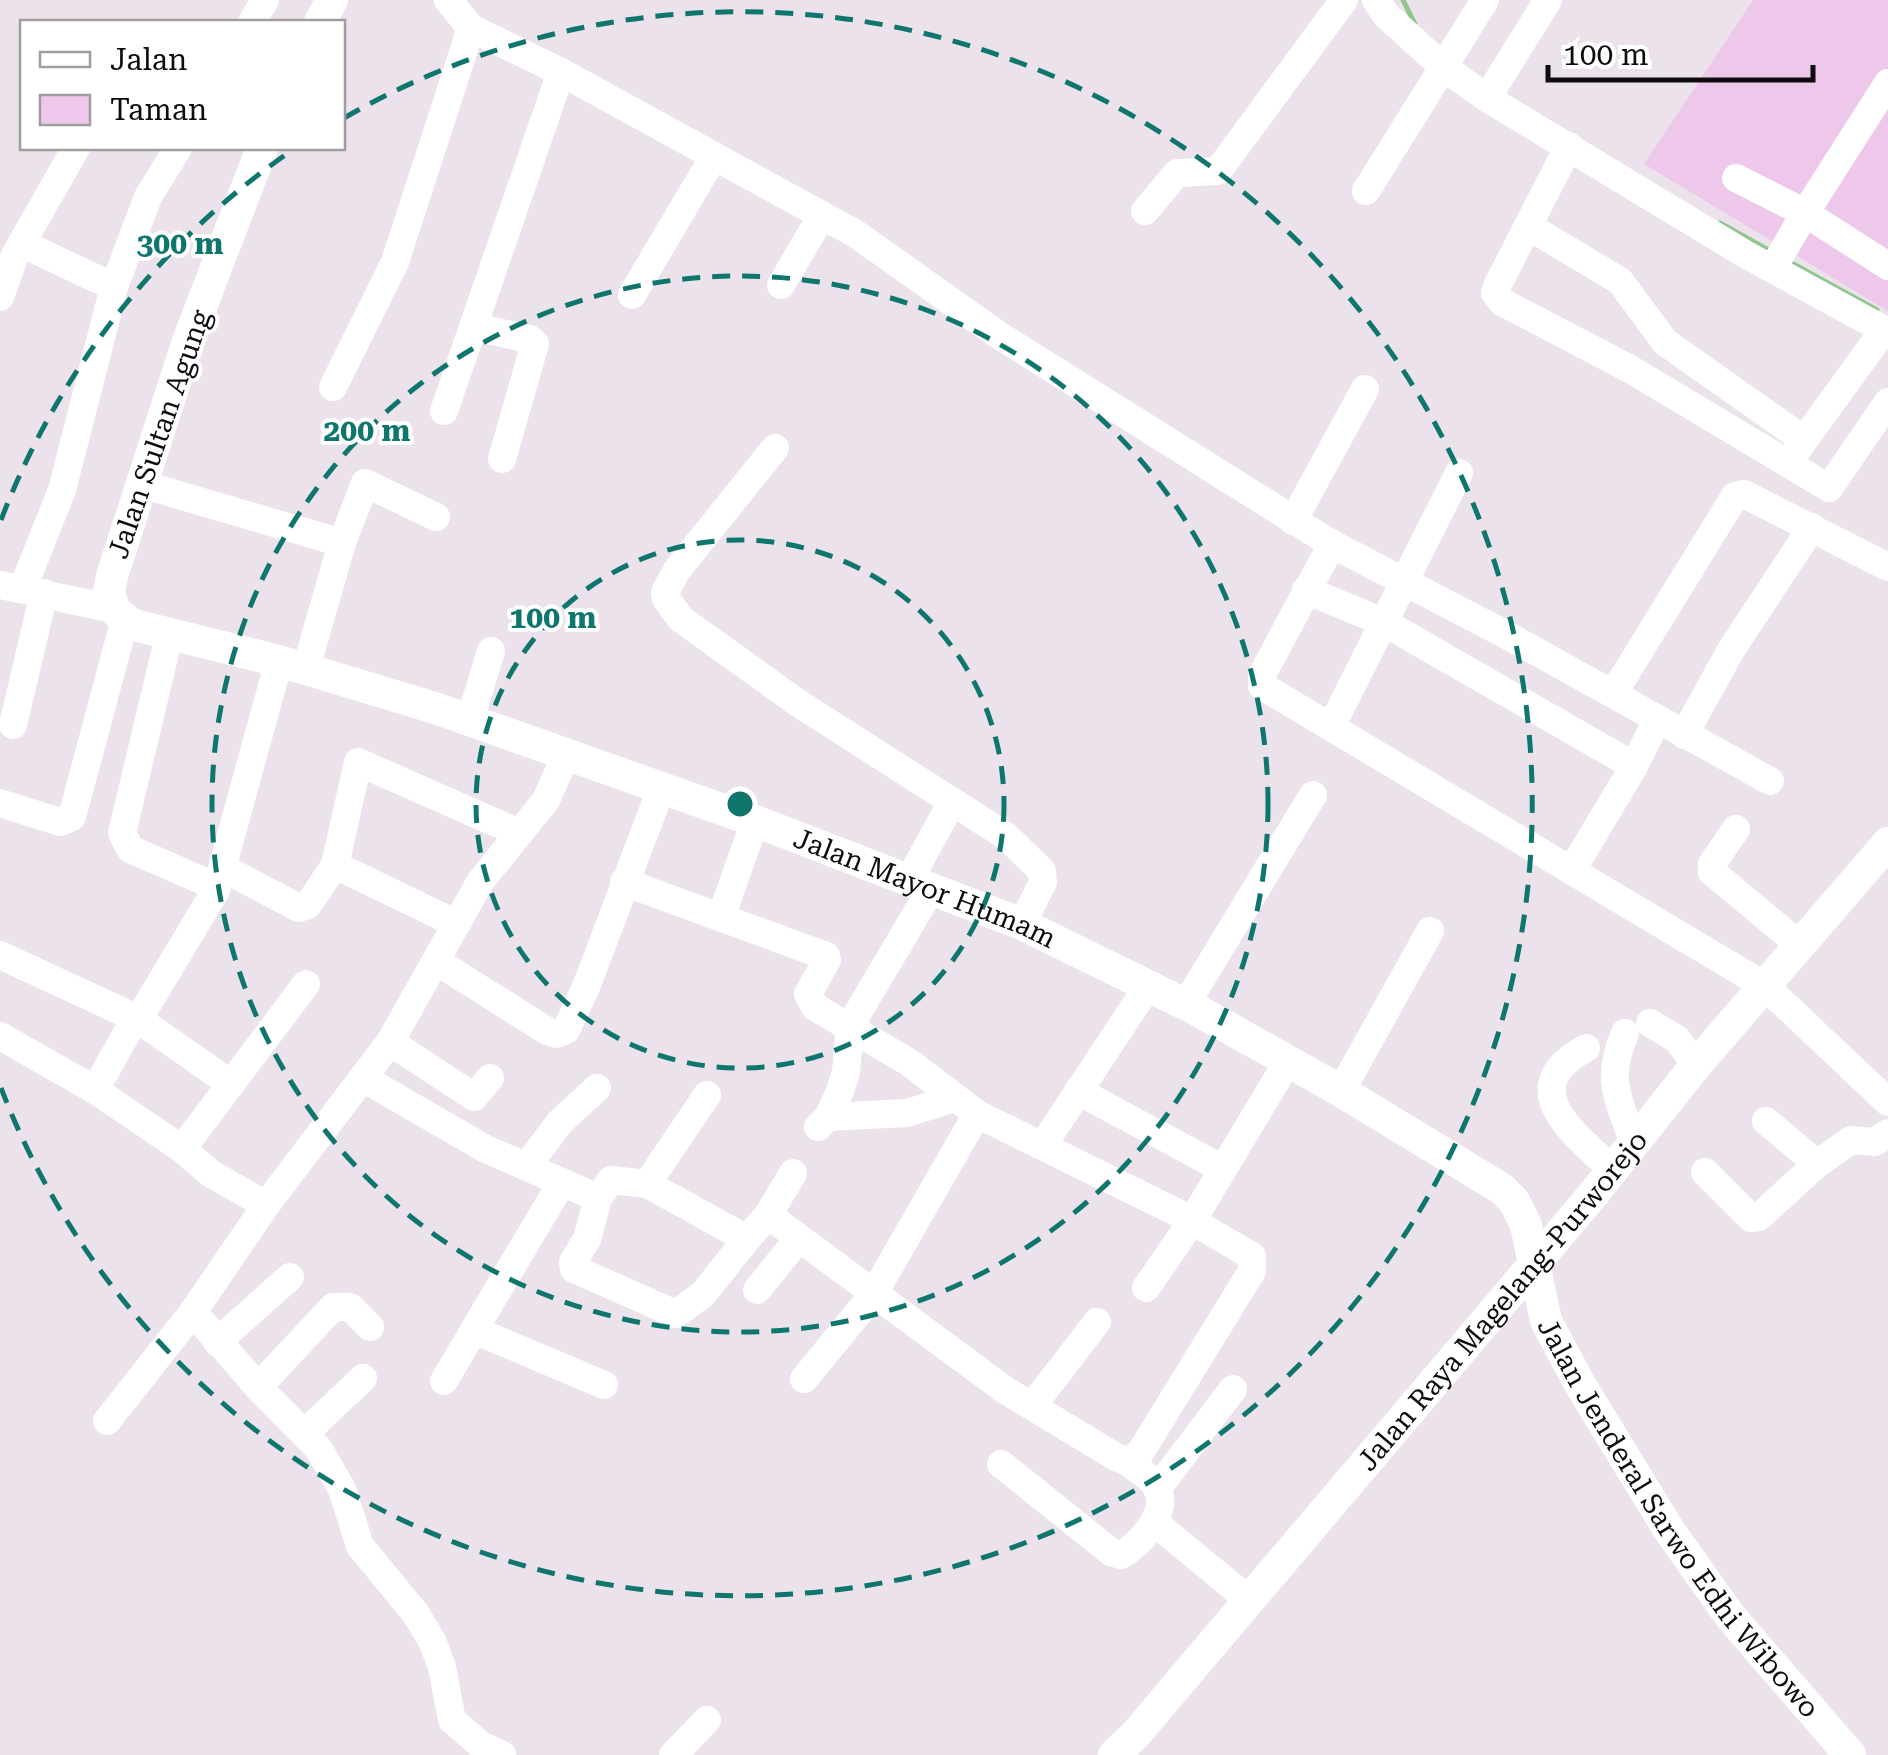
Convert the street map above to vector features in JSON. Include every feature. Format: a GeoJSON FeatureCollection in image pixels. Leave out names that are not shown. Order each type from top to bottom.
{"type":"FeatureCollection","features":[{"type":"Feature","properties":{"kind":"main road","name":"Jalan Sultan Agung"},"geometry":{"type":"LineString","coordinates":[[120,614],[109,590],[112,576],[188,341],[261,150]]}},
{"type":"Feature","properties":{"kind":"main road","name":"Jalan Mayor Humam"},"geometry":{"type":"LineString","coordinates":[[120,614],[170,636],[292,664],[470,720],[755,822],[1022,924],[1186,1004],[1502,1189],[1514,1200],[1526,1224],[1533,1265]]}},
{"type":"Feature","properties":{"kind":"main road","name":"Jalan Raya Magelang-Purworejo"},"geometry":{"type":"LineString","coordinates":[[1114,1755],[1888,843]]}},
{"type":"Feature","properties":{"kind":"main road","name":"Jalan Jenderal Sarwo Edhi Wibowo"},"geometry":{"type":"LineString","coordinates":[[1533,1265],[1550,1332],[1670,1530],[1730,1616],[1850,1755]]}},
{"type":"Feature","properties":{"kind":"street"},"geometry":{"type":"LineString","coordinates":[[448,0],[471,28],[561,72],[856,234],[998,334],[1293,521],[1770,781]]}},
{"type":"Feature","properties":{"kind":"street"},"geometry":{"type":"LineString","coordinates":[[1145,211],[1178,172],[1218,171],[1344,0]]}},
{"type":"Feature","properties":{"kind":"street"},"geometry":{"type":"LineString","coordinates":[[1376,0],[1386,14],[1494,86],[1569,146],[1777,262],[1886,331],[1787,463]]}},
{"type":"Feature","properties":{"kind":"street"},"geometry":{"type":"LineString","coordinates":[[1366,190],[1485,0]]}},
{"type":"Feature","properties":{"kind":"street"},"geometry":{"type":"LineString","coordinates":[[1494,86],[1548,0]]}},
{"type":"Feature","properties":{"kind":"street"},"geometry":{"type":"LineString","coordinates":[[333,387],[395,262],[471,28]]}},
{"type":"Feature","properties":{"kind":"street"},"geometry":{"type":"LineString","coordinates":[[444,411],[561,72]]}},
{"type":"Feature","properties":{"kind":"street"},"geometry":{"type":"LineString","coordinates":[[1777,262],[1888,83]]}},
{"type":"Feature","properties":{"kind":"street"},"geometry":{"type":"LineString","coordinates":[[1569,146],[1498,284],[1497,297],[1630,369],[1832,488],[1888,402]]}},
{"type":"Feature","properties":{"kind":"street"},"geometry":{"type":"LineString","coordinates":[[0,297],[12,249],[75,150]]}},
{"type":"Feature","properties":{"kind":"street"},"geometry":{"type":"LineString","coordinates":[[13,724],[22,589],[62,490],[114,287],[148,197],[177,150]]}},
{"type":"Feature","properties":{"kind":"street"},"geometry":{"type":"LineString","coordinates":[[632,296],[714,156]]}},
{"type":"Feature","properties":{"kind":"street"},"geometry":{"type":"LineString","coordinates":[[1736,178],[1800,220],[1888,266]]}},
{"type":"Feature","properties":{"kind":"street"},"geometry":{"type":"LineString","coordinates":[[781,285],[822,215]]}},
{"type":"Feature","properties":{"kind":"street"},"geometry":{"type":"LineString","coordinates":[[1528,226],[1620,281],[1666,342],[1804,440]]}},
{"type":"Feature","properties":{"kind":"street"},"geometry":{"type":"LineString","coordinates":[[12,249],[114,287]]}},
{"type":"Feature","properties":{"kind":"street"},"geometry":{"type":"LineString","coordinates":[[473,327],[534,342],[502,459]]}},
{"type":"Feature","properties":{"kind":"street"},"geometry":{"type":"LineString","coordinates":[[1293,521],[1365,390]]}},
{"type":"Feature","properties":{"kind":"street"},"geometry":{"type":"LineString","coordinates":[[776,448],[666,584],[666,599],[681,620],[703,637],[1006,836],[1042,871],[1042,882],[1022,924]]}},
{"type":"Feature","properties":{"kind":"street"},"geometry":{"type":"LineString","coordinates":[[1332,725],[1459,474]]}},
{"type":"Feature","properties":{"kind":"street"},"geometry":{"type":"LineString","coordinates":[[96,1090],[220,878],[292,664],[365,482],[436,517]]}},
{"type":"Feature","properties":{"kind":"street"},"geometry":{"type":"LineString","coordinates":[[141,484],[342,543]]}},
{"type":"Feature","properties":{"kind":"street"},"geometry":{"type":"LineString","coordinates":[[1613,694],[1731,499],[1744,494],[1888,566]]}},
{"type":"Feature","properties":{"kind":"street"},"geometry":{"type":"LineString","coordinates":[[1684,735],[1731,650],[1812,526]]}},
{"type":"Feature","properties":{"kind":"street"},"geometry":{"type":"LineString","coordinates":[[1332,544],[1260,683],[1765,986],[1888,1102]]}},
{"type":"Feature","properties":{"kind":"street"},"geometry":{"type":"LineString","coordinates":[[0,803],[60,822],[72,817],[120,614],[22,589]]}},
{"type":"Feature","properties":{"kind":"street"},"geometry":{"type":"LineString","coordinates":[[1306,590],[1384,623],[1634,766]]}},
{"type":"Feature","properties":{"kind":"street"},"geometry":{"type":"LineString","coordinates":[[170,636],[122,833],[130,850],[301,908],[308,905],[335,864],[358,762],[519,833]]}},
{"type":"Feature","properties":{"kind":"street"},"geometry":{"type":"LineString","coordinates":[[470,720],[491,651]]}},
{"type":"Feature","properties":{"kind":"street"},"geometry":{"type":"LineString","coordinates":[[1572,870],[1657,720]]}},
{"type":"Feature","properties":{"kind":"street"},"geometry":{"type":"LineString","coordinates":[[107,1421],[193,1312],[266,1205],[390,1042],[480,882],[546,800],[566,755]]}},
{"type":"Feature","properties":{"kind":"street"},"geometry":{"type":"LineString","coordinates":[[436,961],[547,1031],[562,1033],[586,987],[661,789]]}},
{"type":"Feature","properties":{"kind":"street"},"geometry":{"type":"LineString","coordinates":[[1186,1004],[1314,796]]}},
{"type":"Feature","properties":{"kind":"street"},"geometry":{"type":"LineString","coordinates":[[952,802],[920,884],[850,1026],[846,1072],[823,1122],[966,1106]]}},
{"type":"Feature","properties":{"kind":"street"},"geometry":{"type":"LineString","coordinates":[[721,918],[755,822]]}},
{"type":"Feature","properties":{"kind":"street"},"geometry":{"type":"LineString","coordinates":[[1736,829],[1712,864],[1712,872],[1802,946]]}},
{"type":"Feature","properties":{"kind":"street"},"geometry":{"type":"LineString","coordinates":[[335,864],[457,924]]}},
{"type":"Feature","properties":{"kind":"street"},"geometry":{"type":"LineString","coordinates":[[624,882],[826,956],[809,998],[815,1007],[910,1063],[966,1106],[1192,1221],[1252,1256],[1252,1271],[1140,1454],[1128,1462]]}},
{"type":"Feature","properties":{"kind":"street"},"geometry":{"type":"LineString","coordinates":[[1340,1091],[1430,931]]}},
{"type":"Feature","properties":{"kind":"street"},"geometry":{"type":"LineString","coordinates":[[0,956],[138,1019],[231,1084]]}},
{"type":"Feature","properties":{"kind":"street"},"geometry":{"type":"LineString","coordinates":[[182,1149],[306,984]]}},
{"type":"Feature","properties":{"kind":"street"},"geometry":{"type":"LineString","coordinates":[[1043,1145],[1148,986]]}},
{"type":"Feature","properties":{"kind":"street"},"geometry":{"type":"LineString","coordinates":[[1633,1142],[1614,1084],[1614,1064],[1637,1028],[1677,1038],[1696,1066]]}},
{"type":"Feature","properties":{"kind":"street"},"geometry":{"type":"LineString","coordinates":[[0,1036],[96,1090],[210,1173],[266,1205]]}},
{"type":"Feature","properties":{"kind":"street"},"geometry":{"type":"LineString","coordinates":[[390,1042],[474,1097],[490,1078]]}},
{"type":"Feature","properties":{"kind":"street"},"geometry":{"type":"LineString","coordinates":[[1586,1048],[1558,1069],[1551,1097],[1562,1122],[1612,1169]]}},
{"type":"Feature","properties":{"kind":"street"},"geometry":{"type":"LineString","coordinates":[[1146,1288],[1192,1221],[1288,1061]]}},
{"type":"Feature","properties":{"kind":"street"},"geometry":{"type":"LineString","coordinates":[[362,1078],[486,1149],[598,1198]]}},
{"type":"Feature","properties":{"kind":"street"},"geometry":{"type":"LineString","coordinates":[[527,1166],[560,1122],[598,1088]]}},
{"type":"Feature","properties":{"kind":"street"},"geometry":{"type":"LineString","coordinates":[[1078,1092],[1223,1169]]}},
{"type":"Feature","properties":{"kind":"street"},"geometry":{"type":"LineString","coordinates":[[647,1184],[707,1095]]}},
{"type":"Feature","properties":{"kind":"street"},"geometry":{"type":"LineString","coordinates":[[804,1379],[873,1295],[966,1106]]}},
{"type":"Feature","properties":{"kind":"street"},"geometry":{"type":"LineString","coordinates":[[1766,1122],[1817,1164]]}},
{"type":"Feature","properties":{"kind":"street"},"geometry":{"type":"LineString","coordinates":[[1705,1172],[1746,1216],[1755,1218],[1851,1140],[1875,1142],[1888,1133]]}},
{"type":"Feature","properties":{"kind":"street"},"geometry":{"type":"LineString","coordinates":[[746,1239],[647,1184],[612,1180],[598,1198],[587,1239],[573,1262],[574,1268],[676,1314],[703,1294],[768,1215],[793,1172]]}},
{"type":"Feature","properties":{"kind":"street"},"geometry":{"type":"LineString","coordinates":[[444,1381],[562,1182]]}},
{"type":"Feature","properties":{"kind":"street"},"geometry":{"type":"LineString","coordinates":[[768,1215],[1005,1390],[1128,1462],[1157,1489],[1160,1501],[1154,1522],[1126,1554],[1117,1555],[1001,1464]]}},
{"type":"Feature","properties":{"kind":"street"},"geometry":{"type":"LineString","coordinates":[[757,1290],[799,1238]]}},
{"type":"Feature","properties":{"kind":"street"},"geometry":{"type":"LineString","coordinates":[[217,1342],[290,1277]]}},
{"type":"Feature","properties":{"kind":"street"},"geometry":{"type":"LineString","coordinates":[[258,1387],[333,1306],[350,1306],[370,1327]]}},
{"type":"Feature","properties":{"kind":"street"},"geometry":{"type":"LineString","coordinates":[[193,1312],[318,1448],[342,1489],[360,1546],[416,1614],[433,1644],[442,1667],[452,1720],[482,1745],[502,1755]]}},
{"type":"Feature","properties":{"kind":"street"},"geometry":{"type":"LineString","coordinates":[[1033,1405],[1097,1322]]}},
{"type":"Feature","properties":{"kind":"street"},"geometry":{"type":"LineString","coordinates":[[474,1330],[604,1385]]}},
{"type":"Feature","properties":{"kind":"street"},"geometry":{"type":"LineString","coordinates":[[304,1434],[362,1378]]}},
{"type":"Feature","properties":{"kind":"street"},"geometry":{"type":"LineString","coordinates":[[1157,1489],[1233,1388]]}},
{"type":"Feature","properties":{"kind":"street"},"geometry":{"type":"LineString","coordinates":[[1154,1522],[1249,1600]]}},
{"type":"Feature","properties":{"kind":"street"},"geometry":{"type":"LineString","coordinates":[[674,1755],[707,1720]]}},
{"type":"Feature","properties":{"kind":"green space"},"geometry":{"type":"Polygon","coordinates":[[[1753,0],[1888,0],[1888,311],[1644,164],[1753,0]]]}},
{"type":"Feature","properties":{"kind":"waterway"},"geometry":{"type":"LineString","coordinates":[[1403,0],[1415,24]]}},
{"type":"Feature","properties":{"kind":"waterway"},"geometry":{"type":"LineString","coordinates":[[1720,223],[1772,252]]}},
{"type":"Feature","properties":{"kind":"waterway"},"geometry":{"type":"LineString","coordinates":[[1786,260],[1877,310]]}}]}
